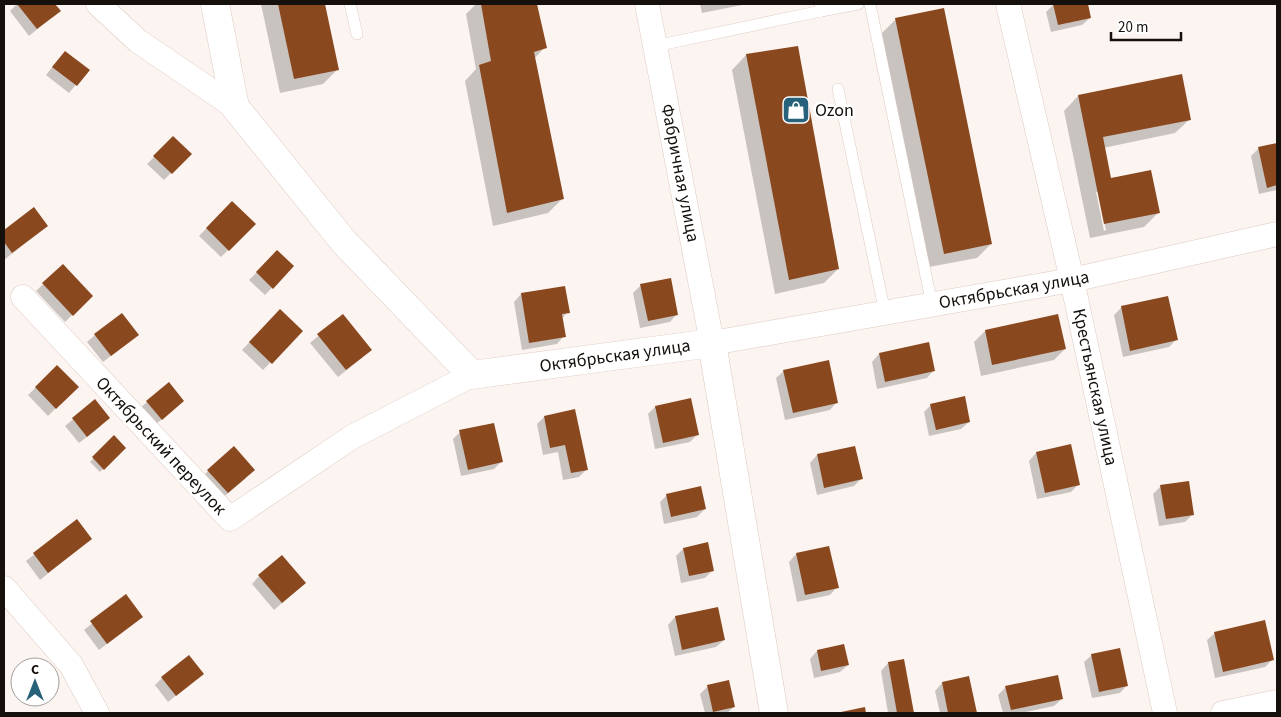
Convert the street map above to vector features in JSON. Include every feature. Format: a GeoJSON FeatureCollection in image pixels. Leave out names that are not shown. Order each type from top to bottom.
{"type":"FeatureCollection","features":[{"type":"Feature","properties":{"kind":"street"},"geometry":{"type":"LineString","coordinates":[[98,4],[138,41],[235,107],[344,242],[472,375]]}},
{"type":"Feature","properties":{"kind":"street"},"geometry":{"type":"LineString","coordinates":[[215,4],[235,107]]}},
{"type":"Feature","properties":{"kind":"street","name":"Фабричная улица"},"geometry":{"type":"LineString","coordinates":[[647,4],[712,343]]}},
{"type":"Feature","properties":{"kind":"street","name":"Крестьянская улица"},"geometry":{"type":"LineString","coordinates":[[1008,4],[1072,280],[1165,713]]}},
{"type":"Feature","properties":{"kind":"street","name":"Октябрьская улица"},"geometry":{"type":"LineString","coordinates":[[472,375],[712,343],[932,305],[1072,280],[1277,234]]}},
{"type":"Feature","properties":{"kind":"street","name":"Октябрьский переулок"},"geometry":{"type":"LineString","coordinates":[[23,297],[230,519],[352,437],[472,375]]}},
{"type":"Feature","properties":{"kind":"street"},"geometry":{"type":"LineString","coordinates":[[712,343],[774,713]]}},
{"type":"Feature","properties":{"kind":"street"},"geometry":{"type":"LineString","coordinates":[[4,588],[71,664],[97,713]]}},
{"type":"Feature","properties":{"kind":"street"},"geometry":{"type":"LineString","coordinates":[[1223,713],[1277,702]]}},
{"type":"Feature","properties":{"kind":"lane"},"geometry":{"type":"LineString","coordinates":[[350,4],[357,34]]}},
{"type":"Feature","properties":{"kind":"lane"},"geometry":{"type":"LineString","coordinates":[[655,46],[821,8],[858,4]]}},
{"type":"Feature","properties":{"kind":"lane"},"geometry":{"type":"LineString","coordinates":[[870,4],[932,305]]}},
{"type":"Feature","properties":{"kind":"lane"},"geometry":{"type":"LineString","coordinates":[[838,89],[885,313]]}},
{"type":"Feature","properties":{"kind":"building"},"geometry":{"type":"Polygon","coordinates":[[[17,4],[55,4],[61,11],[37,29],[17,4]]]}},
{"type":"Feature","properties":{"kind":"building"},"geometry":{"type":"Polygon","coordinates":[[[278,4],[325,4],[339,70],[294,79],[278,4]]]}},
{"type":"Feature","properties":{"kind":"building"},"geometry":{"type":"Polygon","coordinates":[[[481,4],[537,4],[547,48],[534,52],[564,199],[507,213],[479,65],[491,61],[481,4]]]}},
{"type":"Feature","properties":{"kind":"building"},"geometry":{"type":"Polygon","coordinates":[[[1053,4],[1088,4],[1091,18],[1058,25],[1053,4]]]}},
{"type":"Feature","properties":{"kind":"building"},"geometry":{"type":"Polygon","coordinates":[[[944,8],[992,244],[944,254],[895,18],[944,8]]]}},
{"type":"Feature","properties":{"kind":"building"},"geometry":{"type":"Polygon","coordinates":[[[798,46],[839,269],[789,280],[746,54],[798,46]]]}},
{"type":"Feature","properties":{"kind":"building"},"geometry":{"type":"Polygon","coordinates":[[[65,51],[90,70],[77,86],[52,67],[65,51]]]}},
{"type":"Feature","properties":{"kind":"building"},"geometry":{"type":"Polygon","coordinates":[[[1182,74],[1191,120],[1103,137],[1111,178],[1151,170],[1160,213],[1104,224],[1078,95],[1182,74]]]}},
{"type":"Feature","properties":{"kind":"building"},"geometry":{"type":"Polygon","coordinates":[[[173,136],[192,154],[172,174],[153,156],[173,136]]]}},
{"type":"Feature","properties":{"kind":"building"},"geometry":{"type":"Polygon","coordinates":[[[1277,143],[1277,185],[1267,188],[1258,147],[1277,143]]]}},
{"type":"Feature","properties":{"kind":"building"},"geometry":{"type":"Polygon","coordinates":[[[232,201],[256,224],[229,251],[206,228],[232,201]]]}},
{"type":"Feature","properties":{"kind":"building"},"geometry":{"type":"Polygon","coordinates":[[[34,207],[48,226],[12,253],[4,242],[4,230],[34,207]]]}},
{"type":"Feature","properties":{"kind":"building"},"geometry":{"type":"Polygon","coordinates":[[[277,250],[294,266],[273,289],[256,272],[277,250]]]}},
{"type":"Feature","properties":{"kind":"building"},"geometry":{"type":"Polygon","coordinates":[[[63,264],[93,296],[73,316],[42,283],[63,264]]]}},
{"type":"Feature","properties":{"kind":"building"},"geometry":{"type":"Polygon","coordinates":[[[671,278],[678,315],[648,321],[640,284],[671,278]]]}},
{"type":"Feature","properties":{"kind":"building"},"geometry":{"type":"Polygon","coordinates":[[[565,286],[570,313],[562,314],[566,337],[529,343],[521,293],[565,286]]]}},
{"type":"Feature","properties":{"kind":"building"},"geometry":{"type":"Polygon","coordinates":[[[1168,296],[1178,340],[1130,351],[1121,306],[1168,296]]]}},
{"type":"Feature","properties":{"kind":"building"},"geometry":{"type":"Polygon","coordinates":[[[280,309],[303,331],[272,364],[249,342],[280,309]]]}},
{"type":"Feature","properties":{"kind":"building"},"geometry":{"type":"Polygon","coordinates":[[[122,313],[139,335],[111,356],[94,334],[122,313]]]}},
{"type":"Feature","properties":{"kind":"building"},"geometry":{"type":"Polygon","coordinates":[[[343,314],[372,350],[346,370],[317,334],[343,314]]]}},
{"type":"Feature","properties":{"kind":"building"},"geometry":{"type":"Polygon","coordinates":[[[1058,314],[1066,349],[992,365],[985,330],[1058,314]]]}},
{"type":"Feature","properties":{"kind":"building"},"geometry":{"type":"Polygon","coordinates":[[[929,342],[935,371],[885,382],[879,353],[929,342]]]}},
{"type":"Feature","properties":{"kind":"building"},"geometry":{"type":"Polygon","coordinates":[[[829,360],[838,403],[793,413],[783,370],[829,360]]]}},
{"type":"Feature","properties":{"kind":"building"},"geometry":{"type":"Polygon","coordinates":[[[57,365],[79,387],[56,409],[35,387],[57,365]]]}},
{"type":"Feature","properties":{"kind":"building"},"geometry":{"type":"Polygon","coordinates":[[[169,382],[184,401],[162,420],[146,401],[169,382]]]}},
{"type":"Feature","properties":{"kind":"building"},"geometry":{"type":"Polygon","coordinates":[[[965,396],[970,422],[936,430],[930,404],[965,396]]]}},
{"type":"Feature","properties":{"kind":"building"},"geometry":{"type":"Polygon","coordinates":[[[691,398],[699,435],[663,443],[655,406],[691,398]]]}},
{"type":"Feature","properties":{"kind":"building"},"geometry":{"type":"Polygon","coordinates":[[[95,399],[110,418],[87,437],[72,418],[95,399]]]}},
{"type":"Feature","properties":{"kind":"building"},"geometry":{"type":"Polygon","coordinates":[[[575,409],[588,470],[571,473],[565,445],[550,448],[544,416],[575,409]]]}},
{"type":"Feature","properties":{"kind":"building"},"geometry":{"type":"Polygon","coordinates":[[[494,423],[503,462],[468,470],[459,430],[494,423]]]}},
{"type":"Feature","properties":{"kind":"building"},"geometry":{"type":"Polygon","coordinates":[[[114,435],[126,448],[104,470],[92,457],[114,435]]]}},
{"type":"Feature","properties":{"kind":"building"},"geometry":{"type":"Polygon","coordinates":[[[1071,444],[1080,485],[1045,493],[1036,452],[1071,444]]]}},
{"type":"Feature","properties":{"kind":"building"},"geometry":{"type":"Polygon","coordinates":[[[234,446],[255,470],[228,493],[207,470],[234,446]]]}},
{"type":"Feature","properties":{"kind":"building"},"geometry":{"type":"Polygon","coordinates":[[[855,446],[863,479],[824,488],[817,454],[855,446]]]}},
{"type":"Feature","properties":{"kind":"building"},"geometry":{"type":"Polygon","coordinates":[[[1189,481],[1194,515],[1166,519],[1160,485],[1189,481]]]}},
{"type":"Feature","properties":{"kind":"building"},"geometry":{"type":"Polygon","coordinates":[[[701,486],[706,509],[671,517],[666,494],[701,486]]]}},
{"type":"Feature","properties":{"kind":"building"},"geometry":{"type":"Polygon","coordinates":[[[77,519],[92,539],[48,573],[33,553],[77,519]]]}},
{"type":"Feature","properties":{"kind":"building"},"geometry":{"type":"Polygon","coordinates":[[[708,542],[714,571],[689,576],[683,548],[708,542]]]}},
{"type":"Feature","properties":{"kind":"building"},"geometry":{"type":"Polygon","coordinates":[[[829,546],[839,588],[805,595],[796,553],[829,546]]]}},
{"type":"Feature","properties":{"kind":"building"},"geometry":{"type":"Polygon","coordinates":[[[282,555],[306,583],[282,603],[258,575],[282,555]]]}},
{"type":"Feature","properties":{"kind":"building"},"geometry":{"type":"Polygon","coordinates":[[[126,594],[143,617],[107,644],[90,621],[126,594]]]}},
{"type":"Feature","properties":{"kind":"building"},"geometry":{"type":"Polygon","coordinates":[[[718,607],[725,640],[682,650],[675,616],[718,607]]]}},
{"type":"Feature","properties":{"kind":"building"},"geometry":{"type":"Polygon","coordinates":[[[1265,620],[1274,660],[1223,672],[1214,632],[1265,620]]]}},
{"type":"Feature","properties":{"kind":"building"},"geometry":{"type":"Polygon","coordinates":[[[844,644],[849,665],[821,671],[817,650],[844,644]]]}},
{"type":"Feature","properties":{"kind":"building"},"geometry":{"type":"Polygon","coordinates":[[[1120,648],[1128,686],[1099,692],[1091,654],[1120,648]]]}},
{"type":"Feature","properties":{"kind":"building"},"geometry":{"type":"Polygon","coordinates":[[[189,655],[204,674],[176,696],[161,677],[189,655]]]}},
{"type":"Feature","properties":{"kind":"building"},"geometry":{"type":"Polygon","coordinates":[[[904,659],[914,713],[897,713],[888,662],[904,659]]]}},
{"type":"Feature","properties":{"kind":"building"},"geometry":{"type":"Polygon","coordinates":[[[1058,675],[1063,699],[1011,710],[1005,686],[1058,675]]]}},
{"type":"Feature","properties":{"kind":"building"},"geometry":{"type":"Polygon","coordinates":[[[969,676],[977,713],[948,713],[942,682],[969,676]]]}},
{"type":"Feature","properties":{"kind":"building"},"geometry":{"type":"Polygon","coordinates":[[[729,680],[735,707],[713,712],[707,685],[729,680]]]}},
{"type":"Feature","properties":{"kind":"building"},"geometry":{"type":"Polygon","coordinates":[[[865,707],[866,713],[841,713],[841,712],[865,707]]]}},
{"type":"Feature","properties":{"kind":"place","name":"Ozon"},"geometry":{"type":"Point","coordinates":[796,110]}}]}
